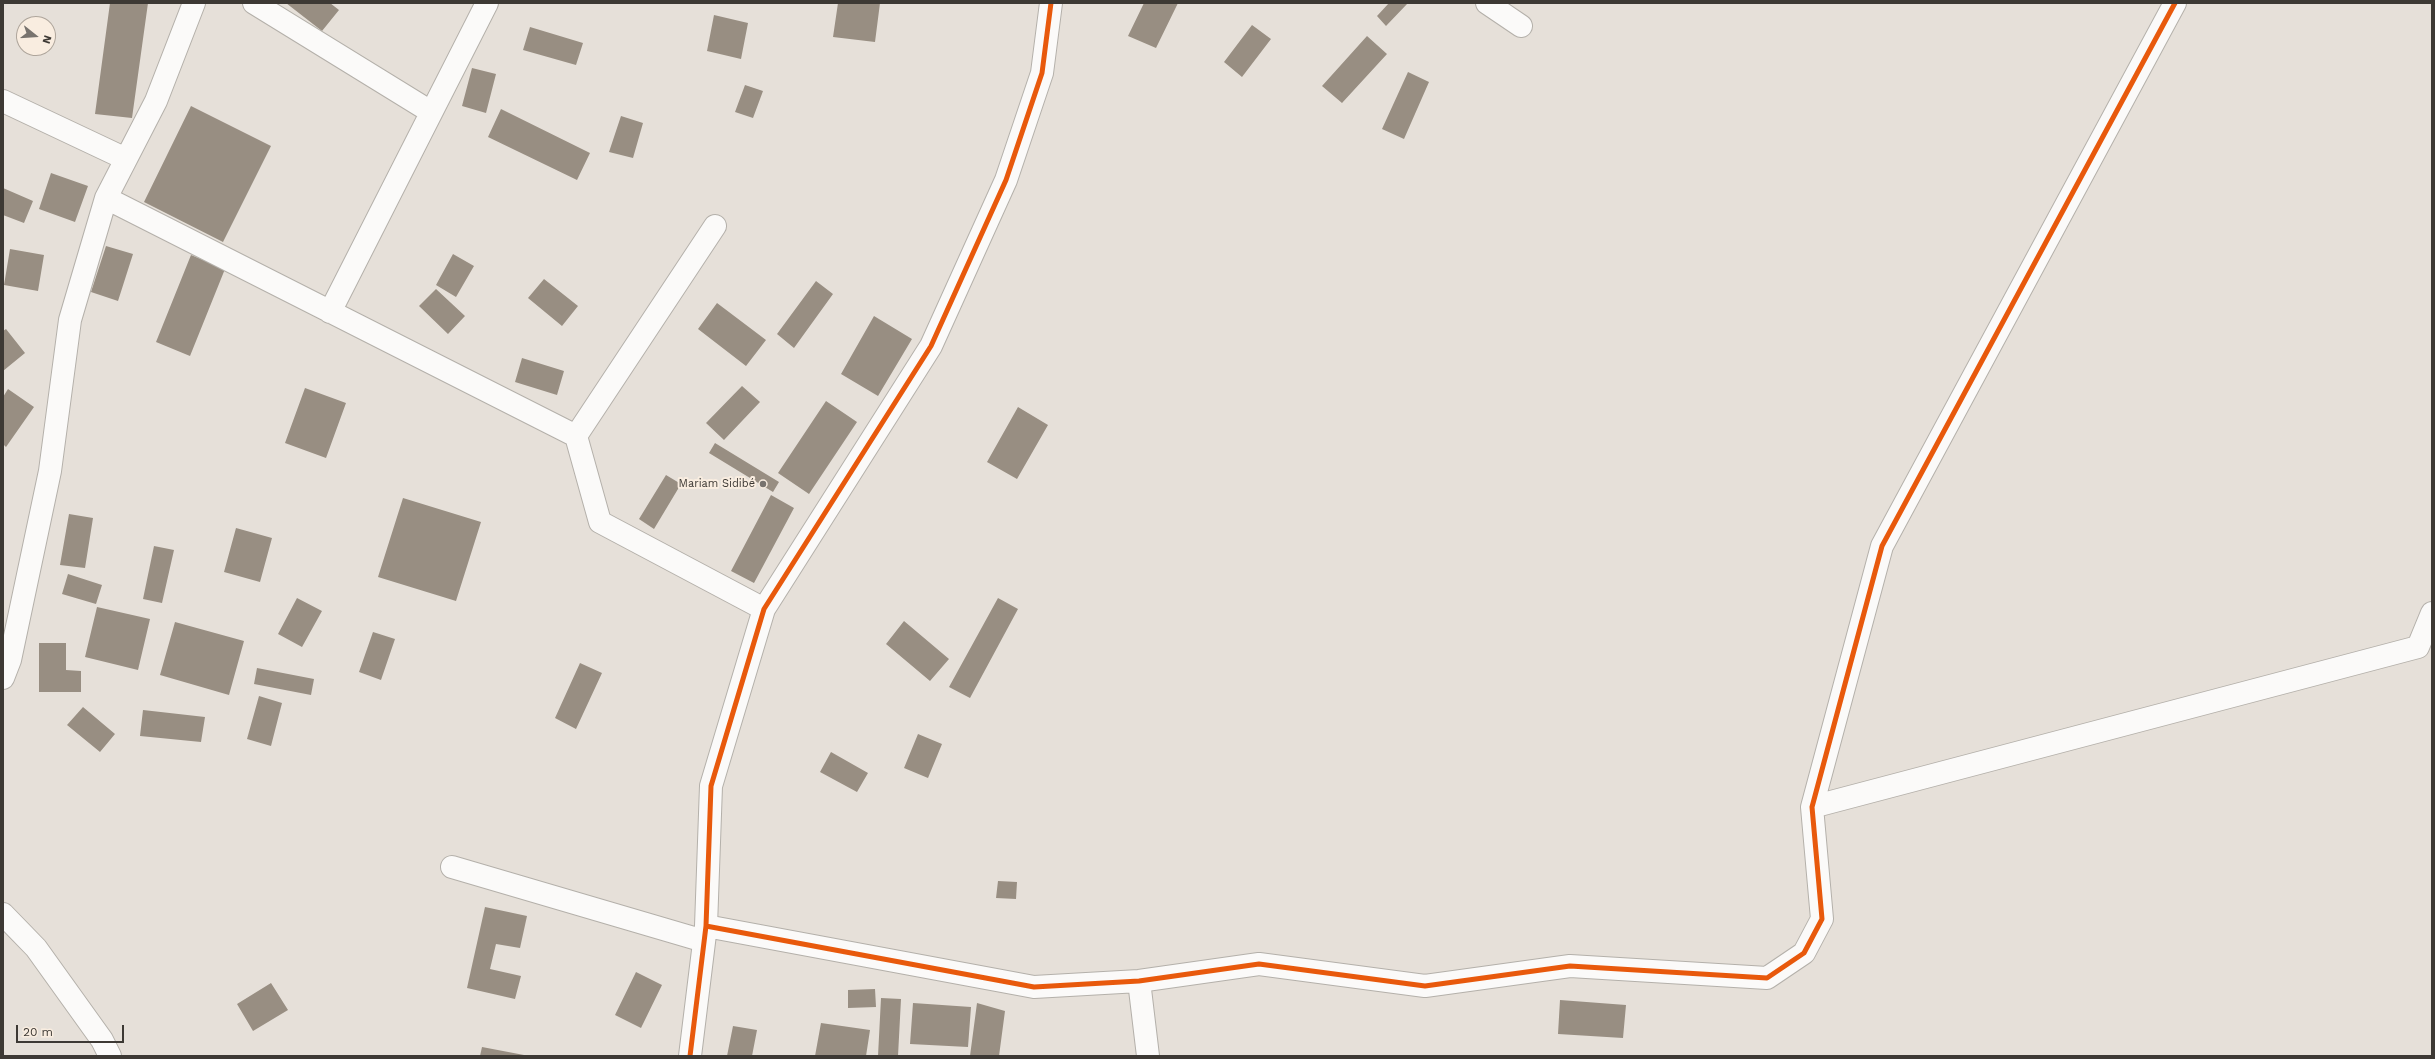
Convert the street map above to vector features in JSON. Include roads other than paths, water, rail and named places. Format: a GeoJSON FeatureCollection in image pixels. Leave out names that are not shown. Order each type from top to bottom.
{"type":"FeatureCollection","features":[{"type":"Feature","properties":{"kind":"street"},"geometry":{"type":"LineString","coordinates":[[3,678],[10,660],[50,471],[70,320],[106,198],[156,101],[194,3]]}},
{"type":"Feature","properties":{"kind":"street"},"geometry":{"type":"LineString","coordinates":[[254,3],[432,112]]}},
{"type":"Feature","properties":{"kind":"street"},"geometry":{"type":"LineString","coordinates":[[330,312],[487,3]]}},
{"type":"Feature","properties":{"kind":"street"},"geometry":{"type":"LineString","coordinates":[[690,1056],[705,934],[711,786],[764,609],[931,346],[1006,180],[1042,73],[1051,3]]}},
{"type":"Feature","properties":{"kind":"street"},"geometry":{"type":"LineString","coordinates":[[1487,3],[1521,26]]}},
{"type":"Feature","properties":{"kind":"street"},"geometry":{"type":"LineString","coordinates":[[452,867],[705,934],[1034,987],[1139,981],[1259,964],[1425,986],[1570,966],[1767,978],[1804,953],[1822,919],[1812,807],[1882,546],[2175,3]]}},
{"type":"Feature","properties":{"kind":"street"},"geometry":{"type":"LineString","coordinates":[[3,101],[126,159]]}},
{"type":"Feature","properties":{"kind":"street"},"geometry":{"type":"LineString","coordinates":[[106,198],[576,436],[600,522],[764,609]]}},
{"type":"Feature","properties":{"kind":"street"},"geometry":{"type":"LineString","coordinates":[[576,436],[715,226]]}},
{"type":"Feature","properties":{"kind":"street"},"geometry":{"type":"LineString","coordinates":[[1812,807],[2418,647],[2432,613]]}},
{"type":"Feature","properties":{"kind":"street"},"geometry":{"type":"LineString","coordinates":[[3,914],[36,948],[102,1040],[110,1056]]}},
{"type":"Feature","properties":{"kind":"street"},"geometry":{"type":"LineString","coordinates":[[1139,981],[1148,1056]]}},
{"type":"Feature","properties":{"kind":"place","name":"Mariam Sidibé"},"geometry":{"type":"Point","coordinates":[763,484]}}]}
